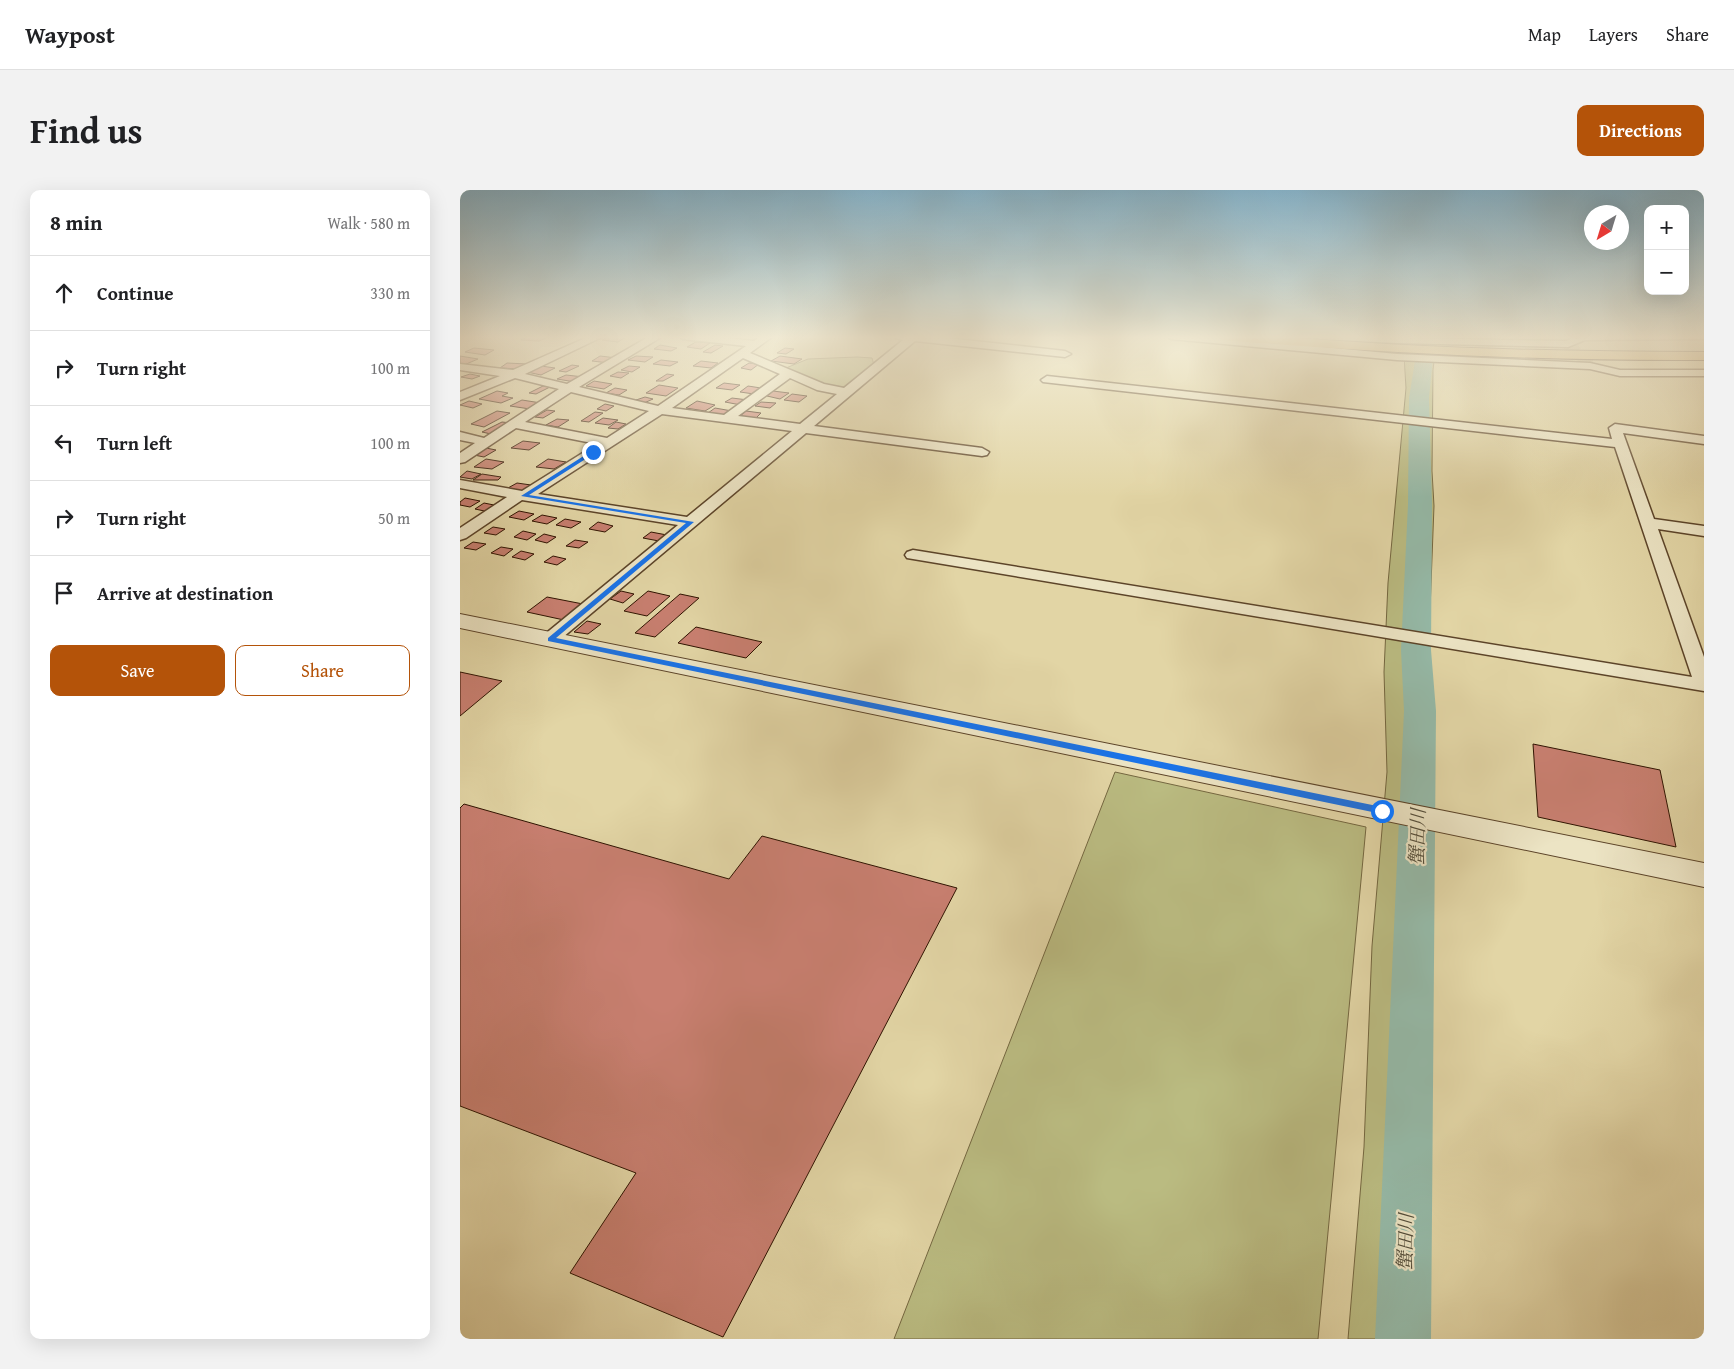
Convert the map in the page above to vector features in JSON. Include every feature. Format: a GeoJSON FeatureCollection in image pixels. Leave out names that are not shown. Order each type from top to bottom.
{"type":"FeatureCollection","features":[{"type":"Feature","properties":{"kind":"street"},"geometry":{"type":"LineString","coordinates":[[460,396],[475,390]]}},
{"type":"Feature","properties":{"kind":"street"},"geometry":{"type":"LineString","coordinates":[[460,459],[566,390]]}},
{"type":"Feature","properties":{"kind":"street"},"geometry":{"type":"LineString","coordinates":[[580,390],[660,410],[982,452]]}},
{"type":"Feature","properties":{"kind":"street"},"geometry":{"type":"LineString","coordinates":[[460,535],[690,390]]}},
{"type":"Feature","properties":{"kind":"street"},"geometry":{"type":"LineString","coordinates":[[728,418],[766,390]]}},
{"type":"Feature","properties":{"kind":"street"},"geometry":{"type":"LineString","coordinates":[[835,390],[847,392]]}},
{"type":"Feature","properties":{"kind":"street"},"geometry":{"type":"LineString","coordinates":[[550,639],[850,390]]}},
{"type":"Feature","properties":{"kind":"street"},"geometry":{"type":"LineString","coordinates":[[1136,390],[1620,444]]}},
{"type":"Feature","properties":{"kind":"street"},"geometry":{"type":"LineString","coordinates":[[513,424],[608,442]]}},
{"type":"Feature","properties":{"kind":"street"},"geometry":{"type":"LineString","coordinates":[[913,555],[1704,684],[1647,523],[1616,428],[1704,440]]}},
{"type":"Feature","properties":{"kind":"street"},"geometry":{"type":"LineString","coordinates":[[460,436],[485,442]]}},
{"type":"Feature","properties":{"kind":"street"},"geometry":{"type":"LineString","coordinates":[[460,484],[522,496],[691,522]]}},
{"type":"Feature","properties":{"kind":"street"},"geometry":{"type":"LineString","coordinates":[[1647,523],[1704,531]]}},
{"type":"Feature","properties":{"kind":"street"},"geometry":{"type":"LineString","coordinates":[[460,621],[1382,811],[1704,875]]}},
{"type":"Feature","properties":{"kind":"green space"},"geometry":{"type":"Polygon","coordinates":[[[1406,390],[1433,390],[1432,471],[1434,506],[1428,663],[1429,1126],[1427,1339],[1348,1339],[1364,1147],[1372,946],[1387,772],[1384,672],[1388,583],[1406,390]]]}},
{"type":"Feature","properties":{"kind":"green space"},"geometry":{"type":"Polygon","coordinates":[[[1115,772],[1366,827],[1318,1339],[894,1339],[1115,772]]]}},
{"type":"Feature","properties":{"kind":"building"},"geometry":{"type":"Polygon","coordinates":[[[536,390],[545,390],[536,394],[529,393],[536,390]]]}},
{"type":"Feature","properties":{"kind":"building"},"geometry":{"type":"Polygon","coordinates":[[[612,390],[627,390],[619,395],[606,393],[612,390]]]}},
{"type":"Feature","properties":{"kind":"building"},"geometry":{"type":"Polygon","coordinates":[[[651,390],[676,390],[666,396],[646,393],[651,390]]]}},
{"type":"Feature","properties":{"kind":"building"},"geometry":{"type":"Polygon","coordinates":[[[743,390],[759,390],[754,394],[740,392],[743,390]]]}},
{"type":"Feature","properties":{"kind":"building"},"geometry":{"type":"Polygon","coordinates":[[[497,391],[508,393],[502,396],[513,398],[501,403],[479,399],[497,391]]]}},
{"type":"Feature","properties":{"kind":"building"},"geometry":{"type":"Polygon","coordinates":[[[773,391],[789,393],[780,399],[767,396],[773,391]]]}},
{"type":"Feature","properties":{"kind":"building"},"geometry":{"type":"Polygon","coordinates":[[[792,394],[807,396],[799,402],[784,400],[792,394]]]}},
{"type":"Feature","properties":{"kind":"building"},"geometry":{"type":"Polygon","coordinates":[[[645,397],[653,399],[644,403],[636,400],[645,397]]]}},
{"type":"Feature","properties":{"kind":"building"},"geometry":{"type":"Polygon","coordinates":[[[732,398],[748,400],[741,405],[725,402],[732,398]]]}},
{"type":"Feature","properties":{"kind":"building"},"geometry":{"type":"Polygon","coordinates":[[[522,400],[541,403],[530,409],[510,406],[522,400]]]}},
{"type":"Feature","properties":{"kind":"building"},"geometry":{"type":"Polygon","coordinates":[[[469,401],[482,404],[473,408],[460,405],[469,401]]]}},
{"type":"Feature","properties":{"kind":"building"},"geometry":{"type":"Polygon","coordinates":[[[697,401],[715,405],[705,411],[686,408],[697,401]]]}},
{"type":"Feature","properties":{"kind":"building"},"geometry":{"type":"Polygon","coordinates":[[[761,402],[776,403],[770,408],[755,406],[761,402]]]}},
{"type":"Feature","properties":{"kind":"building"},"geometry":{"type":"Polygon","coordinates":[[[605,404],[614,406],[606,411],[597,409],[605,404]]]}},
{"type":"Feature","properties":{"kind":"building"},"geometry":{"type":"Polygon","coordinates":[[[715,408],[732,411],[726,415],[708,413],[715,408]]]}},
{"type":"Feature","properties":{"kind":"building"},"geometry":{"type":"Polygon","coordinates":[[[547,410],[555,411],[543,418],[535,417],[547,410]]]}},
{"type":"Feature","properties":{"kind":"building"},"geometry":{"type":"Polygon","coordinates":[[[497,411],[510,413],[484,427],[471,424],[497,411]]]}},
{"type":"Feature","properties":{"kind":"building"},"geometry":{"type":"Polygon","coordinates":[[[746,411],[761,413],[756,418],[740,416],[746,411]]]}},
{"type":"Feature","properties":{"kind":"building"},"geometry":{"type":"Polygon","coordinates":[[[595,412],[603,413],[589,422],[581,421],[595,412]]]}},
{"type":"Feature","properties":{"kind":"building"},"geometry":{"type":"Polygon","coordinates":[[[603,418],[618,420],[609,425],[595,423],[603,418]]]}},
{"type":"Feature","properties":{"kind":"building"},"geometry":{"type":"Polygon","coordinates":[[[557,419],[569,420],[558,427],[546,425],[557,419]]]}},
{"type":"Feature","properties":{"kind":"building"},"geometry":{"type":"Polygon","coordinates":[[[502,422],[511,423],[491,434],[482,432],[502,422]]]}},
{"type":"Feature","properties":{"kind":"building"},"geometry":{"type":"Polygon","coordinates":[[[616,422],[626,424],[618,429],[608,428],[616,422]]]}},
{"type":"Feature","properties":{"kind":"building"},"geometry":{"type":"Polygon","coordinates":[[[523,441],[540,443],[529,450],[511,448],[523,441]]]}},
{"type":"Feature","properties":{"kind":"building"},"geometry":{"type":"Polygon","coordinates":[[[486,448],[496,450],[484,457],[474,455],[486,448]]]}},
{"type":"Feature","properties":{"kind":"building"},"geometry":{"type":"Polygon","coordinates":[[[486,459],[504,462],[492,469],[474,467],[486,459]]]}},
{"type":"Feature","properties":{"kind":"building"},"geometry":{"type":"Polygon","coordinates":[[[548,459],[566,462],[554,469],[536,467],[548,459]]]}},
{"type":"Feature","properties":{"kind":"building"},"geometry":{"type":"Polygon","coordinates":[[[467,471],[481,474],[472,479],[460,477],[467,471]]]}},
{"type":"Feature","properties":{"kind":"building"},"geometry":{"type":"Polygon","coordinates":[[[482,474],[501,477],[498,480],[473,480],[482,474]]]}},
{"type":"Feature","properties":{"kind":"building"},"geometry":{"type":"Polygon","coordinates":[[[517,483],[531,485],[522,491],[508,488],[517,483]]]}},
{"type":"Feature","properties":{"kind":"building"},"geometry":{"type":"Polygon","coordinates":[[[465,498],[480,501],[470,507],[460,505],[460,502],[465,498]]]}},
{"type":"Feature","properties":{"kind":"building"},"geometry":{"type":"Polygon","coordinates":[[[484,503],[499,506],[489,512],[475,509],[484,503]]]}},
{"type":"Feature","properties":{"kind":"building"},"geometry":{"type":"Polygon","coordinates":[[[519,511],[534,514],[524,520],[509,517],[519,511]]]}},
{"type":"Feature","properties":{"kind":"building"},"geometry":{"type":"Polygon","coordinates":[[[542,515],[557,518],[547,524],[532,521],[542,515]]]}},
{"type":"Feature","properties":{"kind":"building"},"geometry":{"type":"Polygon","coordinates":[[[565,519],[581,522],[571,528],[556,525],[565,519]]]}},
{"type":"Feature","properties":{"kind":"building"},"geometry":{"type":"Polygon","coordinates":[[[598,522],[613,526],[605,532],[589,529],[598,522]]]}},
{"type":"Feature","properties":{"kind":"building"},"geometry":{"type":"Polygon","coordinates":[[[493,527],[505,529],[496,535],[484,533],[493,527]]]}},
{"type":"Feature","properties":{"kind":"building"},"geometry":{"type":"Polygon","coordinates":[[[523,531],[536,534],[527,540],[514,537],[523,531]]]}},
{"type":"Feature","properties":{"kind":"building"},"geometry":{"type":"Polygon","coordinates":[[[651,532],[667,535],[659,541],[643,538],[651,532]]]}},
{"type":"Feature","properties":{"kind":"building"},"geometry":{"type":"Polygon","coordinates":[[[544,534],[556,537],[547,543],[535,540],[544,534]]]}},
{"type":"Feature","properties":{"kind":"building"},"geometry":{"type":"Polygon","coordinates":[[[575,540],[588,542],[579,548],[566,546],[575,540]]]}},
{"type":"Feature","properties":{"kind":"building"},"geometry":{"type":"Polygon","coordinates":[[[473,542],[486,544],[476,550],[464,548],[473,542]]]}},
{"type":"Feature","properties":{"kind":"building"},"geometry":{"type":"Polygon","coordinates":[[[501,547],[513,549],[504,556],[491,553],[501,547]]]}},
{"type":"Feature","properties":{"kind":"building"},"geometry":{"type":"Polygon","coordinates":[[[521,551],[534,554],[525,560],[512,557],[521,551]]]}},
{"type":"Feature","properties":{"kind":"building"},"geometry":{"type":"Polygon","coordinates":[[[553,556],[566,559],[557,565],[544,562],[553,556]]]}},
{"type":"Feature","properties":{"kind":"building"},"geometry":{"type":"Polygon","coordinates":[[[621,591],[634,594],[623,603],[610,599],[621,591]]]}},
{"type":"Feature","properties":{"kind":"building"},"geometry":{"type":"Polygon","coordinates":[[[648,591],[670,596],[647,616],[624,611],[648,591]]]}},
{"type":"Feature","properties":{"kind":"building"},"geometry":{"type":"Polygon","coordinates":[[[680,594],[699,598],[655,637],[635,633],[680,594]]]}},
{"type":"Feature","properties":{"kind":"building"},"geometry":{"type":"Polygon","coordinates":[[[547,597],[583,604],[564,620],[527,612],[547,597]]]}},
{"type":"Feature","properties":{"kind":"building"},"geometry":{"type":"Polygon","coordinates":[[[587,621],[601,624],[588,634],[574,632],[587,621]]]}},
{"type":"Feature","properties":{"kind":"building"},"geometry":{"type":"Polygon","coordinates":[[[696,627],[762,642],[746,658],[678,643],[696,627]]]}},
{"type":"Feature","properties":{"kind":"building"},"geometry":{"type":"Polygon","coordinates":[[[460,672],[502,681],[460,716],[460,672]]]}},
{"type":"Feature","properties":{"kind":"building"},"geometry":{"type":"Polygon","coordinates":[[[1533,744],[1660,770],[1676,847],[1538,817],[1533,744]]]}},
{"type":"Feature","properties":{"kind":"building"},"geometry":{"type":"Polygon","coordinates":[[[464,804],[729,879],[762,836],[957,888],[723,1337],[570,1273],[636,1173],[460,1106],[460,808],[464,804]]]}},
{"type":"Feature","properties":{"kind":"waterway","name":"蟹田川"},"geometry":{"type":"LineString","coordinates":[[1403,1339],[1420,711],[1416,650],[1420,504],[1420,390]]}},
{"type":"Feature","properties":{"kind":"route"},"geometry":{"type":"LineString","coordinates":[[593,452],[524,496],[691,522],[550,639],[1382,811]]}}]}
